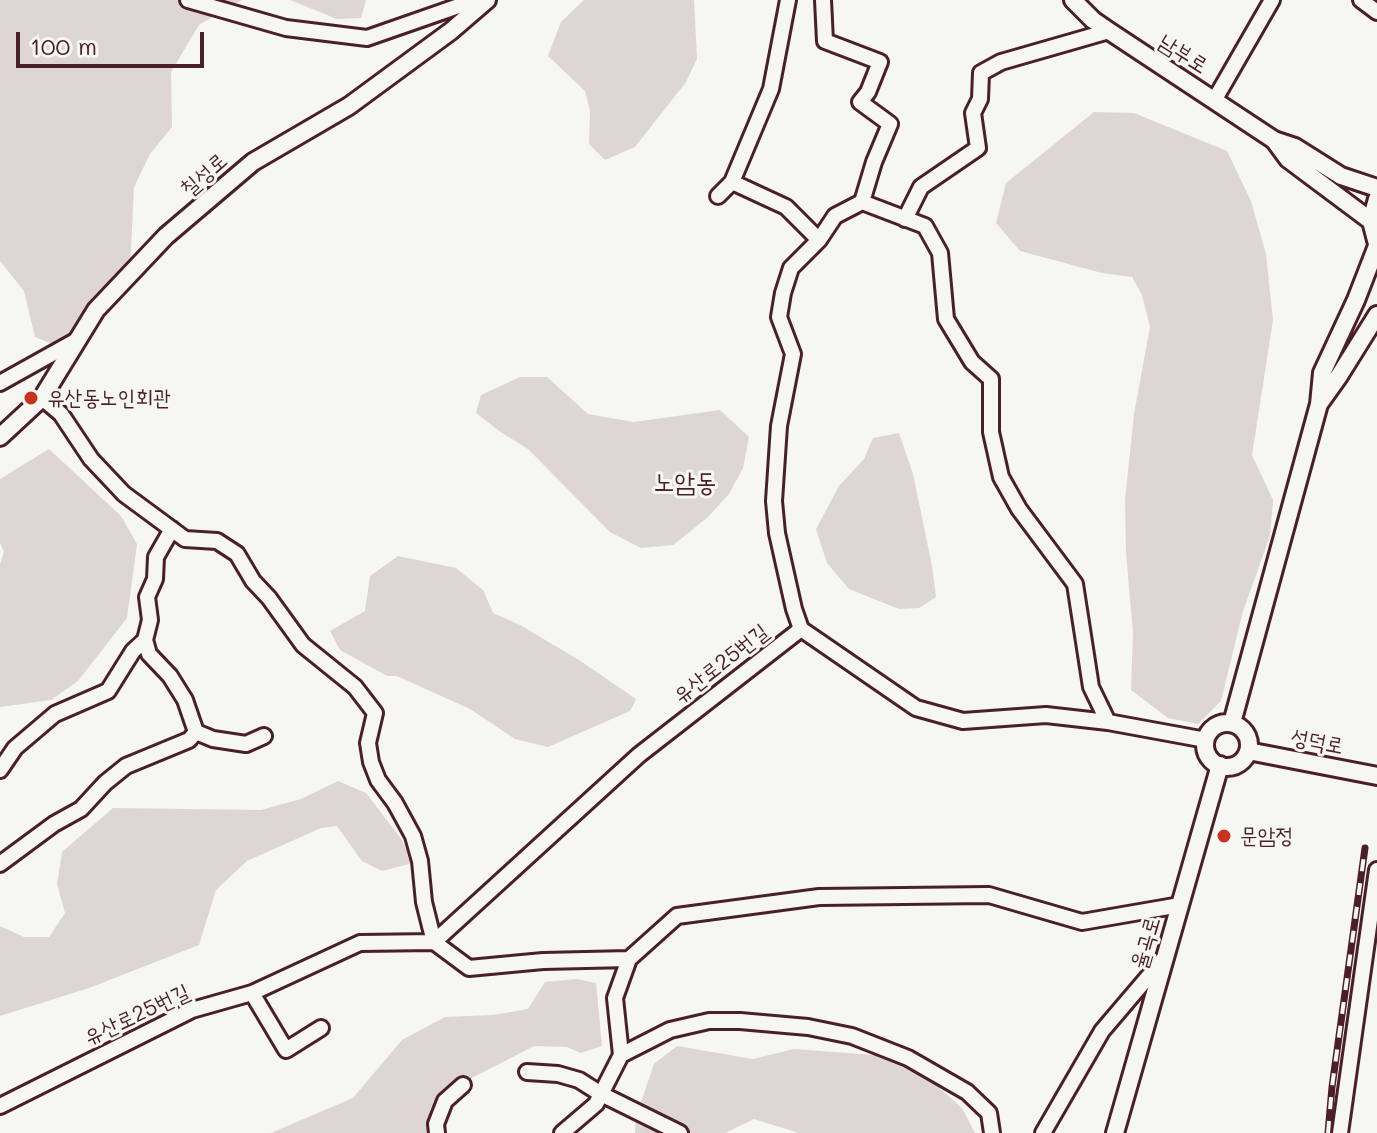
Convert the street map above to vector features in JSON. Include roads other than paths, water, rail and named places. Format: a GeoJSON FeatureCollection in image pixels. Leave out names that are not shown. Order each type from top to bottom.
{"type":"FeatureCollection","features":[{"type":"Feature","properties":{"kind":"street"},"geometry":{"type":"LineString","coordinates":[[188,0],[286,28],[367,38],[476,0]]}},
{"type":"Feature","properties":{"kind":"street","name":"칠성로"},"geometry":{"type":"LineString","coordinates":[[0,437],[42,398],[96,310],[166,236],[253,162],[349,106],[451,31],[487,0]]}},
{"type":"Feature","properties":{"kind":"street"},"geometry":{"type":"LineString","coordinates":[[718,196],[732,182],[771,89],[788,0]]}},
{"type":"Feature","properties":{"kind":"street"},"geometry":{"type":"LineString","coordinates":[[823,0],[825,41],[880,62],[868,92],[860,102],[890,124],[862,202],[925,226],[940,253],[946,319],[972,362],[991,379],[991,432],[1001,477],[1019,509],[1075,584],[1091,687],[1108,722]]}},
{"type":"Feature","properties":{"kind":"street","name":"남부로"},"geometry":{"type":"LineString","coordinates":[[1073,0],[1109,31],[1274,140]]}},
{"type":"Feature","properties":{"kind":"street"},"geometry":{"type":"LineString","coordinates":[[1215,99],[1272,0]]}},
{"type":"Feature","properties":{"kind":"street"},"geometry":{"type":"LineString","coordinates":[[1361,0],[1377,12]]}},
{"type":"Feature","properties":{"kind":"street"},"geometry":{"type":"LineString","coordinates":[[905,219],[921,187],[978,148],[973,113],[980,99],[981,73],[1001,62],[1109,31]]}},
{"type":"Feature","properties":{"kind":"street"},"geometry":{"type":"LineString","coordinates":[[1274,140],[1295,147],[1341,176],[1377,188]]}},
{"type":"Feature","properties":{"kind":"street"},"geometry":{"type":"LineString","coordinates":[[1274,140],[1288,159],[1371,221]]}},
{"type":"Feature","properties":{"kind":"street"},"geometry":{"type":"LineString","coordinates":[[732,182],[786,207],[819,240]]}},
{"type":"Feature","properties":{"kind":"street"},"geometry":{"type":"LineString","coordinates":[[1232,723],[1319,404],[1322,373],[1356,300],[1377,245],[1371,221],[1377,199]]}},
{"type":"Feature","properties":{"kind":"street","name":"유산로25번길"},"geometry":{"type":"LineString","coordinates":[[0,1106],[192,1010],[252,993],[360,943],[434,942],[639,755],[801,629],[777,533],[774,501],[779,426],[793,354],[779,317],[791,268],[819,240],[835,216],[862,202]]}},
{"type":"Feature","properties":{"kind":"street"},"geometry":{"type":"LineString","coordinates":[[1319,404],[1377,315]]}},
{"type":"Feature","properties":{"kind":"street"},"geometry":{"type":"LineString","coordinates":[[0,383],[77,340]]}},
{"type":"Feature","properties":{"kind":"street"},"geometry":{"type":"LineString","coordinates":[[42,398],[61,414],[91,459],[124,494],[185,539],[217,541],[237,554],[253,581],[303,645],[355,687],[375,713],[368,743],[371,762],[378,780],[413,836],[434,942],[469,968],[543,961],[629,959]]}},
{"type":"Feature","properties":{"kind":"street"},"geometry":{"type":"LineString","coordinates":[[172,529],[156,557],[155,579],[147,597],[150,620],[145,640],[149,654],[170,676],[185,700],[196,732],[213,739],[246,744],[264,736]]}},
{"type":"Feature","properties":{"kind":"street"},"geometry":{"type":"LineString","coordinates":[[801,629],[916,708],[963,721],[1046,715],[1108,722],[1206,740]]}},
{"type":"Feature","properties":{"kind":"street"},"geometry":{"type":"LineString","coordinates":[[0,770],[15,748],[55,714],[108,691],[133,651],[145,640]]}},
{"type":"Feature","properties":{"kind":"street"},"geometry":{"type":"LineString","coordinates":[[1232,723],[1244,731],[1248,751],[1234,766],[1220,765],[1209,757],[1206,740],[1218,725],[1232,723]]}},
{"type":"Feature","properties":{"kind":"street"},"geometry":{"type":"LineString","coordinates":[[0,864],[54,824],[81,809],[126,766],[189,740],[196,732]]}},
{"type":"Feature","properties":{"kind":"street","name":"성덕로"},"geometry":{"type":"LineString","coordinates":[[1248,751],[1377,776]]}},
{"type":"Feature","properties":{"kind":"street","name":"율곡로"},"geometry":{"type":"LineString","coordinates":[[1115,1133],[1220,765]]}},
{"type":"Feature","properties":{"kind":"street"},"geometry":{"type":"LineString","coordinates":[[1340,1133],[1377,870]]}},
{"type":"Feature","properties":{"kind":"street"},"geometry":{"type":"LineString","coordinates":[[562,1133],[596,1104],[621,1055],[615,998],[629,959],[677,916],[819,897],[989,895],[1082,922],[1180,905]]}},
{"type":"Feature","properties":{"kind":"street"},"geometry":{"type":"LineString","coordinates":[[1043,1133],[1102,1031],[1165,957]]}},
{"type":"Feature","properties":{"kind":"street"},"geometry":{"type":"LineString","coordinates":[[252,993],[286,1050],[321,1028]]}},
{"type":"Feature","properties":{"kind":"street"},"geometry":{"type":"LineString","coordinates":[[621,1055],[670,1030],[709,1021],[781,1025],[852,1036],[908,1058],[967,1092],[989,1113],[992,1133]]}},
{"type":"Feature","properties":{"kind":"street"},"geometry":{"type":"LineString","coordinates":[[527,1072],[558,1074],[579,1080],[680,1133]]}},
{"type":"Feature","properties":{"kind":"street"},"geometry":{"type":"LineString","coordinates":[[437,1133],[436,1124],[445,1101],[463,1085]]}},
{"type":"Feature","properties":{"kind":"railway"},"geometry":{"type":"LineString","coordinates":[[1328,1133],[1365,848]]}},
{"type":"Feature","properties":{"kind":"place","name":"유산동노인회관"},"geometry":{"type":"Point","coordinates":[31,398]}},
{"type":"Feature","properties":{"kind":"place","name":"문암정"},"geometry":{"type":"Point","coordinates":[1224,836]}},
{"type":"Feature","properties":{"kind":"district","name":"노암동"},"geometry":{"type":"Point","coordinates":[685,483]}}]}
